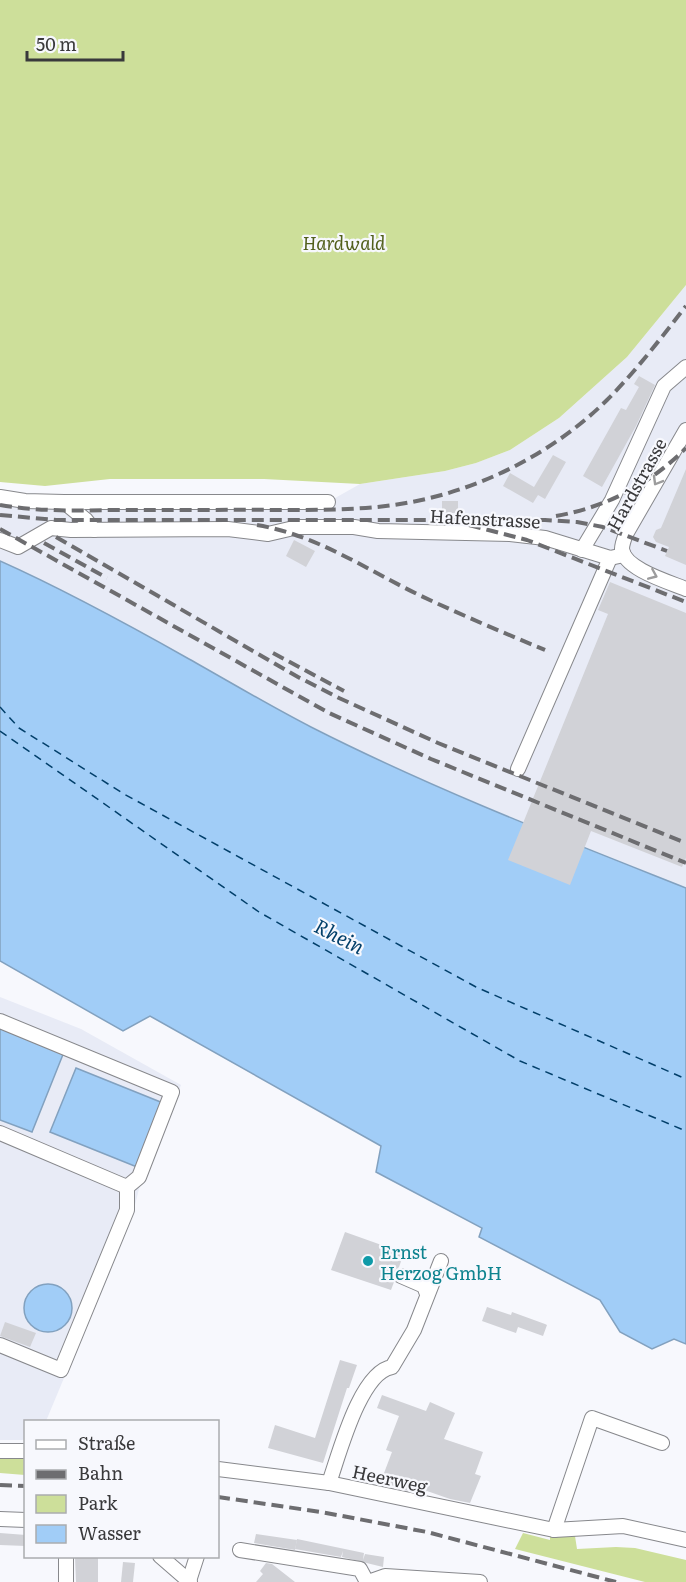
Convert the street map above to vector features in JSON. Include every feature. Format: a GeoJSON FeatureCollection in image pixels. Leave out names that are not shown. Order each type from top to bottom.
{"type":"FeatureCollection","features":[{"type":"Feature","properties":{"kind":"street"},"geometry":{"type":"LineString","coordinates":[[582,550],[612,500],[664,386],[686,367]]}},
{"type":"Feature","properties":{"kind":"street","name":"Hardstrasse"},"geometry":{"type":"LineString","coordinates":[[624,555],[623,543],[626,534],[686,430]]}},
{"type":"Feature","properties":{"kind":"street"},"geometry":{"type":"LineString","coordinates":[[0,496],[25,501],[64,502],[328,502]]}},
{"type":"Feature","properties":{"kind":"street"},"geometry":{"type":"LineString","coordinates":[[64,502],[86,520],[94,530]]}},
{"type":"Feature","properties":{"kind":"street","name":"Hafenstrasse"},"geometry":{"type":"LineString","coordinates":[[0,540],[18,547],[51,528],[228,529],[268,534],[298,527],[354,527],[378,531],[510,534],[545,538],[610,558],[624,555]]}},
{"type":"Feature","properties":{"kind":"street"},"geometry":{"type":"LineString","coordinates":[[624,555],[636,568],[686,589]]}},
{"type":"Feature","properties":{"kind":"street"},"geometry":{"type":"LineString","coordinates":[[518,769],[610,558]]}},
{"type":"Feature","properties":{"kind":"street"},"geometry":{"type":"LineString","coordinates":[[0,1021],[172,1092],[139,1177],[127,1187]]}},
{"type":"Feature","properties":{"kind":"street"},"geometry":{"type":"LineString","coordinates":[[0,1133],[127,1187]]}},
{"type":"Feature","properties":{"kind":"street"},"geometry":{"type":"LineString","coordinates":[[0,1346],[61,1370],[127,1210],[127,1187]]}},
{"type":"Feature","properties":{"kind":"street"},"geometry":{"type":"LineString","coordinates":[[329,1483],[359,1399],[379,1374],[386,1368],[392,1367],[414,1330],[441,1261]]}},
{"type":"Feature","properties":{"kind":"street"},"geometry":{"type":"LineString","coordinates":[[401,1275],[424,1286],[427,1294]]}},
{"type":"Feature","properties":{"kind":"street"},"geometry":{"type":"LineString","coordinates":[[554,1530],[592,1418],[662,1443]]}},
{"type":"Feature","properties":{"kind":"street"},"geometry":{"type":"LineString","coordinates":[[0,1451],[24,1451]]}},
{"type":"Feature","properties":{"kind":"street","name":"Heerweg"},"geometry":{"type":"LineString","coordinates":[[219,1468],[329,1483],[554,1530],[615,1526],[637,1528],[686,1540]]}},
{"type":"Feature","properties":{"kind":"street"},"geometry":{"type":"LineString","coordinates":[[0,1519],[24,1520]]}},
{"type":"Feature","properties":{"kind":"street"},"geometry":{"type":"LineString","coordinates":[[240,1550],[360,1569],[367,1582],[385,1576],[480,1582]]}},
{"type":"Feature","properties":{"kind":"street"},"geometry":{"type":"LineString","coordinates":[[66,1558],[66,1582]]}},
{"type":"Feature","properties":{"kind":"street"},"geometry":{"type":"LineString","coordinates":[[161,1558],[189,1582],[197,1558]]}},
{"type":"Feature","properties":{"kind":"shaded area"},"geometry":{"type":"Polygon","coordinates":[[[686,285],[686,888],[404,772],[273,707],[117,619],[0,561],[0,497],[328,502],[360,484],[445,471],[476,463],[510,450],[559,418],[627,357],[686,285]]]}},
{"type":"Feature","properties":{"kind":"shaded area"},"geometry":{"type":"Polygon","coordinates":[[[0,997],[81,1029],[181,1085],[139,1189],[133,1213],[46,1420],[24,1420],[24,1439],[0,1440],[0,997]]]}},
{"type":"Feature","properties":{"kind":"green space","name":"Hardwald"},"geometry":{"type":"Polygon","coordinates":[[[0,0],[686,0],[686,285],[627,357],[559,418],[510,450],[476,463],[445,471],[360,484],[264,479],[110,479],[45,486],[0,482],[0,0]]]}},
{"type":"Feature","properties":{"kind":"green space"},"geometry":{"type":"Polygon","coordinates":[[[0,1455],[24,1456],[24,1475],[0,1473],[0,1455]]]}},
{"type":"Feature","properties":{"kind":"green space"},"geometry":{"type":"Polygon","coordinates":[[[523,1533],[550,1540],[550,1535],[575,1536],[577,1549],[635,1548],[686,1560],[686,1582],[645,1582],[515,1549],[523,1533]]]}},
{"type":"Feature","properties":{"kind":"water","name":"Rhein"},"geometry":{"type":"Polygon","coordinates":[[[0,561],[96,608],[280,711],[357,750],[497,812],[686,888],[686,1344],[674,1339],[652,1349],[620,1332],[600,1300],[479,1237],[482,1228],[376,1172],[381,1146],[150,1016],[123,1031],[0,961],[0,561]]]}},
{"type":"Feature","properties":{"kind":"water"},"geometry":{"type":"Polygon","coordinates":[[[0,1027],[64,1052],[32,1132],[0,1120],[0,1027]]]}},
{"type":"Feature","properties":{"kind":"water"},"geometry":{"type":"Polygon","coordinates":[[[76,1068],[163,1103],[137,1167],[50,1132],[76,1068]]]}},
{"type":"Feature","properties":{"kind":"water"},"geometry":{"type":"Polygon","coordinates":[[[43,1284],[53,1284],[65,1291],[72,1303],[72,1313],[65,1325],[53,1332],[43,1332],[28,1321],[24,1313],[24,1303],[35,1288],[43,1284]]]}},
{"type":"Feature","properties":{"kind":"building"},"geometry":{"type":"Polygon","coordinates":[[[639,376],[655,385],[636,426],[602,487],[583,476],[621,408],[626,410],[639,387],[634,384],[639,376]]]}},
{"type":"Feature","properties":{"kind":"building"},"geometry":{"type":"Polygon","coordinates":[[[553,455],[566,462],[545,499],[538,495],[533,503],[503,486],[510,473],[534,487],[553,455]]]}},
{"type":"Feature","properties":{"kind":"building"},"geometry":{"type":"Polygon","coordinates":[[[686,469],[686,565],[665,556],[669,547],[656,542],[653,537],[656,530],[661,528],[686,469]]]}},
{"type":"Feature","properties":{"kind":"building"},"geometry":{"type":"Polygon","coordinates":[[[442,501],[458,501],[458,513],[442,513],[442,501]]]}},
{"type":"Feature","properties":{"kind":"building"},"geometry":{"type":"Polygon","coordinates":[[[294,540],[315,551],[306,567],[286,556],[294,540]]]}},
{"type":"Feature","properties":{"kind":"building"},"geometry":{"type":"Polygon","coordinates":[[[610,582],[686,613],[686,858],[682,867],[591,831],[570,885],[508,860],[608,614],[598,610],[610,582]]]}},
{"type":"Feature","properties":{"kind":"building","name":"Ernst Herzog GmbH"},"geometry":{"type":"Polygon","coordinates":[[[345,1232],[404,1253],[399,1267],[393,1273],[394,1282],[391,1290],[331,1270],[345,1232]]]}},
{"type":"Feature","properties":{"kind":"building"},"geometry":{"type":"Polygon","coordinates":[[[487,1307],[511,1315],[512,1312],[547,1325],[543,1336],[518,1327],[516,1333],[482,1321],[487,1307]]]}},
{"type":"Feature","properties":{"kind":"building"},"geometry":{"type":"Polygon","coordinates":[[[5,1322],[36,1333],[30,1347],[0,1336],[5,1322]]]}},
{"type":"Feature","properties":{"kind":"building"},"geometry":{"type":"Polygon","coordinates":[[[340,1360],[357,1365],[349,1388],[347,1388],[323,1463],[268,1448],[275,1425],[315,1438],[340,1360]]]}},
{"type":"Feature","properties":{"kind":"building"},"geometry":{"type":"Polygon","coordinates":[[[382,1395],[426,1411],[430,1402],[455,1413],[444,1439],[483,1452],[475,1474],[481,1476],[470,1503],[427,1491],[426,1494],[404,1490],[381,1481],[392,1452],[386,1450],[399,1416],[377,1408],[382,1395]]]}},
{"type":"Feature","properties":{"kind":"building"},"geometry":{"type":"Polygon","coordinates":[[[0,1533],[24,1535],[24,1546],[0,1545],[0,1533]]]}},
{"type":"Feature","properties":{"kind":"building"},"geometry":{"type":"Polygon","coordinates":[[[256,1534],[297,1540],[295,1550],[254,1543],[256,1534]]]}},
{"type":"Feature","properties":{"kind":"building"},"geometry":{"type":"Polygon","coordinates":[[[297,1539],[364,1553],[363,1560],[365,1554],[384,1557],[383,1567],[342,1557],[343,1551],[341,1557],[295,1549],[297,1539]]]}},
{"type":"Feature","properties":{"kind":"building"},"geometry":{"type":"Polygon","coordinates":[[[75,1558],[98,1558],[98,1582],[76,1582],[75,1558]]]}},
{"type":"Feature","properties":{"kind":"building"},"geometry":{"type":"Polygon","coordinates":[[[123,1562],[135,1563],[133,1582],[121,1582],[123,1562]]]}},
{"type":"Feature","properties":{"kind":"building"},"geometry":{"type":"Polygon","coordinates":[[[266,1563],[272,1564],[295,1582],[256,1582],[263,1574],[260,1571],[266,1563]]]}},
{"type":"Feature","properties":{"kind":"ferry route"},"geometry":{"type":"LineString","coordinates":[[0,707],[19,728],[124,794],[476,987],[686,1079]]}},
{"type":"Feature","properties":{"kind":"ferry route"},"geometry":{"type":"LineString","coordinates":[[0,731],[259,912],[520,1061],[686,1131]]}},
{"type":"Feature","properties":{"kind":"railway"},"geometry":{"type":"LineString","coordinates":[[0,505],[68,510],[336,509],[409,503],[440,495],[501,473],[557,441],[607,400],[628,378],[686,306]]}},
{"type":"Feature","properties":{"kind":"railway"},"geometry":{"type":"LineString","coordinates":[[556,516],[593,507],[627,492],[658,473],[686,448]]}},
{"type":"Feature","properties":{"kind":"railway"},"geometry":{"type":"LineString","coordinates":[[0,515],[56,520],[545,520],[577,522],[603,527],[667,551]]}},
{"type":"Feature","properties":{"kind":"railway"},"geometry":{"type":"LineString","coordinates":[[257,525],[320,544],[433,601],[545,650]]}},
{"type":"Feature","properties":{"kind":"railway"},"geometry":{"type":"LineString","coordinates":[[469,525],[527,540],[686,602]]}},
{"type":"Feature","properties":{"kind":"railway"},"geometry":{"type":"LineString","coordinates":[[0,529],[329,713],[431,759],[686,863]]}},
{"type":"Feature","properties":{"kind":"railway"},"geometry":{"type":"LineString","coordinates":[[56,537],[298,677],[339,698],[438,743],[686,843]]}},
{"type":"Feature","properties":{"kind":"railway"},"geometry":{"type":"LineString","coordinates":[[44,543],[107,578]]}},
{"type":"Feature","properties":{"kind":"railway"},"geometry":{"type":"LineString","coordinates":[[273,653],[344,691]]}},
{"type":"Feature","properties":{"kind":"railway"},"geometry":{"type":"LineString","coordinates":[[0,1485],[24,1486]]}},
{"type":"Feature","properties":{"kind":"railway"},"geometry":{"type":"LineString","coordinates":[[219,1497],[321,1512],[427,1532],[616,1582]]}},
{"type":"Feature","properties":{"kind":"place","name":"Ernst Herzog GmbH"},"geometry":{"type":"Point","coordinates":[368,1261]}}]}
